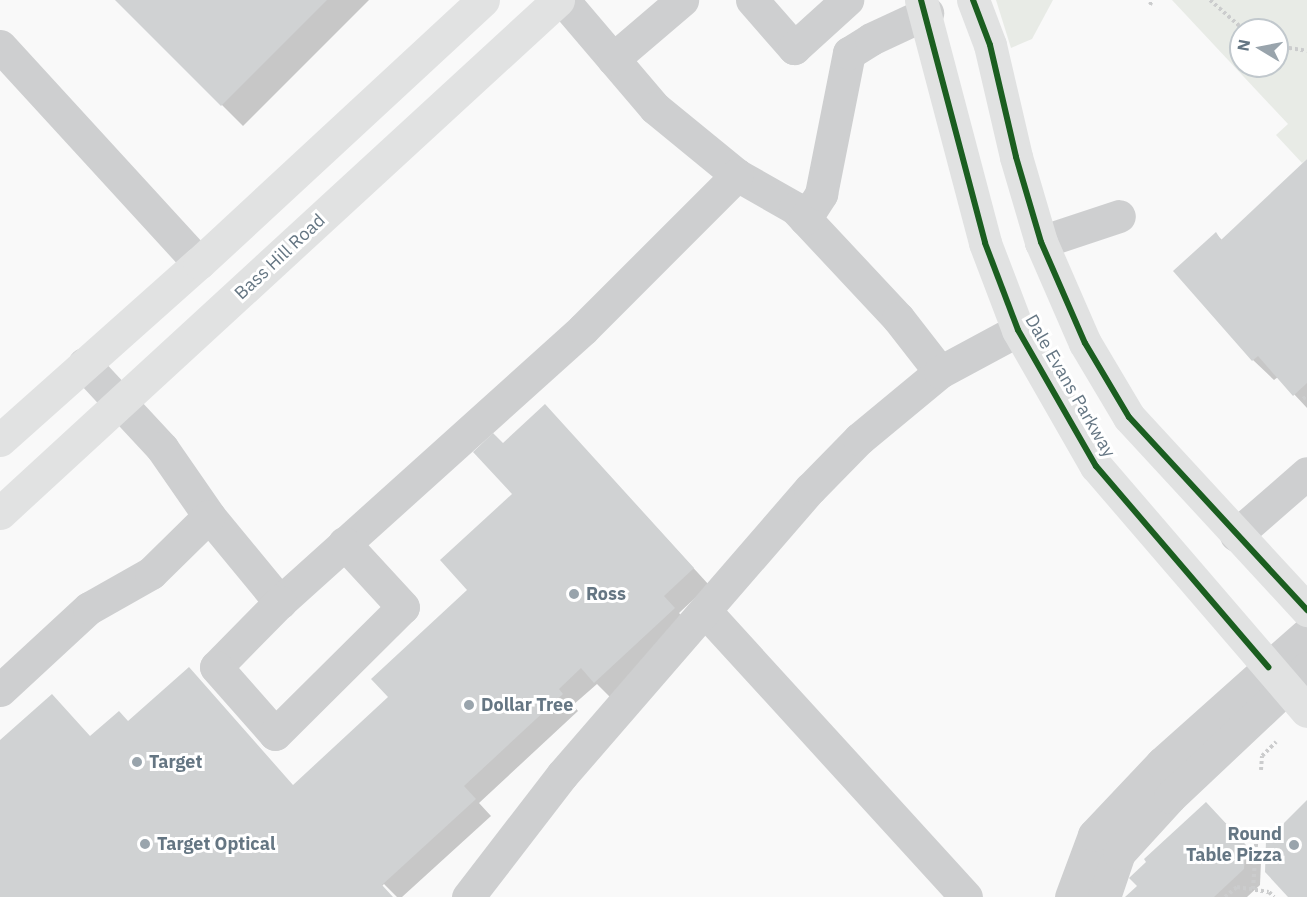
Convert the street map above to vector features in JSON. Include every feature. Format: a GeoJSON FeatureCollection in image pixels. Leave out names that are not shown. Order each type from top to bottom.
{"type":"FeatureCollection","features":[{"type":"Feature","properties":{"kind":"main road"},"geometry":{"type":"LineString","coordinates":[[0,440],[199,263],[483,0]]}},
{"type":"Feature","properties":{"kind":"main road","name":"Bass Hill Road"},"geometry":{"type":"LineString","coordinates":[[0,513],[558,0]]}},
{"type":"Feature","properties":{"kind":"main road","name":"Dale Evans Parkway"},"geometry":{"type":"LineString","coordinates":[[973,0],[990,45],[1016,157],[1041,242],[1085,343],[1129,417],[1307,610]]}},
{"type":"Feature","properties":{"kind":"main road","name":"Dale Evans Parkway"},"geometry":{"type":"LineString","coordinates":[[924,7],[985,243],[1018,330],[1096,466],[1292,683]]}},
{"type":"Feature","properties":{"kind":"lane"},"geometry":{"type":"LineString","coordinates":[[563,0],[655,108],[737,175],[795,208],[898,318],[940,372]]}},
{"type":"Feature","properties":{"kind":"lane"},"geometry":{"type":"LineString","coordinates":[[613,59],[682,0]]}},
{"type":"Feature","properties":{"kind":"lane"},"geometry":{"type":"LineString","coordinates":[[752,0],[794,48],[847,0]]}},
{"type":"Feature","properties":{"kind":"lane"},"geometry":{"type":"LineString","coordinates":[[805,219],[821,194],[849,53],[924,7]]}},
{"type":"Feature","properties":{"kind":"lane"},"geometry":{"type":"LineString","coordinates":[[0,46],[199,263]]}},
{"type":"Feature","properties":{"kind":"lane"},"geometry":{"type":"LineString","coordinates":[[344,543],[403,607],[275,734],[216,667],[344,543],[583,329],[737,175]]}},
{"type":"Feature","properties":{"kind":"lane"},"geometry":{"type":"LineString","coordinates":[[1041,242],[1119,216]]}},
{"type":"Feature","properties":{"kind":"lane"},"geometry":{"type":"LineString","coordinates":[[468,897],[562,775],[810,489],[851,448],[940,372],[1018,330]]}},
{"type":"Feature","properties":{"kind":"lane"},"geometry":{"type":"LineString","coordinates":[[84,364],[162,448],[208,516],[280,603]]}},
{"type":"Feature","properties":{"kind":"lane"},"geometry":{"type":"LineString","coordinates":[[1236,535],[1307,473]]}},
{"type":"Feature","properties":{"kind":"lane"},"geometry":{"type":"LineString","coordinates":[[0,690],[89,608],[151,573],[208,516]]}},
{"type":"Feature","properties":{"kind":"lane"},"geometry":{"type":"LineString","coordinates":[[705,611],[919,844],[929,860],[966,897]]}},
{"type":"Feature","properties":{"kind":"lane"},"geometry":{"type":"LineString","coordinates":[[1104,897],[1119,853],[1170,797],[1292,683],[1307,634]]}},
{"type":"Feature","properties":{"kind":"lane"},"geometry":{"type":"LineString","coordinates":[[1071,897],[1094,835],[1162,763],[1292,683]]}},
{"type":"Feature","properties":{"kind":"path"},"geometry":{"type":"LineString","coordinates":[[1210,0],[1230,18]]}},
{"type":"Feature","properties":{"kind":"path"},"geometry":{"type":"LineString","coordinates":[[1289,48],[1307,51]]}},
{"type":"Feature","properties":{"kind":"path"},"geometry":{"type":"LineString","coordinates":[[1261,770],[1262,756],[1276,742]]}},
{"type":"Feature","properties":{"kind":"path"},"geometry":{"type":"LineString","coordinates":[[1253,889],[1257,831]]}},
{"type":"Feature","properties":{"kind":"path"},"geometry":{"type":"LineString","coordinates":[[1225,897],[1237,887],[1269,892],[1274,897]]}},
{"type":"Feature","properties":{"kind":"shaded area"},"geometry":{"type":"Polygon","coordinates":[[[996,0],[1053,0],[1032,39],[1011,48],[996,0]]]}},
{"type":"Feature","properties":{"kind":"shaded area"},"geometry":{"type":"Polygon","coordinates":[[[1172,0],[1307,0],[1307,159],[1302,163],[1276,135],[1288,124],[1245,78],[1289,78],[1289,18],[1229,18],[1229,61],[1172,0]]]}},
{"type":"Feature","properties":{"kind":"building"},"geometry":{"type":"Polygon","coordinates":[[[115,0],[327,0],[221,106],[115,0]]]}},
{"type":"Feature","properties":{"kind":"building"},"geometry":{"type":"Polygon","coordinates":[[[1307,159],[1307,383],[1293,396],[1258,356],[1252,361],[1173,271],[1216,232],[1221,240],[1307,159]]]}},
{"type":"Feature","properties":{"kind":"building"},"geometry":{"type":"Polygon","coordinates":[[[545,404],[694,568],[664,596],[675,608],[594,683],[581,668],[559,689],[563,694],[464,786],[476,799],[382,885],[393,897],[0,897],[0,740],[52,694],[90,736],[119,711],[128,721],[189,667],[293,785],[388,697],[371,679],[467,590],[440,560],[512,494],[473,452],[493,433],[503,443],[545,404]]]}},
{"type":"Feature","properties":{"kind":"building"},"geometry":{"type":"Polygon","coordinates":[[[1307,800],[1307,897],[1288,897],[1265,872],[1266,841],[1307,800]]]}},
{"type":"Feature","properties":{"kind":"building"},"geometry":{"type":"Polygon","coordinates":[[[1206,802],[1246,845],[1244,869],[1214,897],[1125,897],[1137,886],[1129,878],[1146,862],[1144,859],[1206,802]]]}},
{"type":"Feature","properties":{"kind":"cycle path"},"geometry":{"type":"LineString","coordinates":[[921,0],[985,243],[1018,330],[1096,466],[1268,667]]}},
{"type":"Feature","properties":{"kind":"cycle path"},"geometry":{"type":"LineString","coordinates":[[973,0],[990,45],[1016,157],[1041,242],[1085,343],[1129,417],[1307,610]]}},
{"type":"Feature","properties":{"kind":"place","name":"Ross"},"geometry":{"type":"Point","coordinates":[574,594]}},
{"type":"Feature","properties":{"kind":"place","name":"Dollar Tree"},"geometry":{"type":"Point","coordinates":[469,705]}},
{"type":"Feature","properties":{"kind":"place","name":"Target"},"geometry":{"type":"Point","coordinates":[137,762]}},
{"type":"Feature","properties":{"kind":"place","name":"Target Optical"},"geometry":{"type":"Point","coordinates":[145,844]}},
{"type":"Feature","properties":{"kind":"place","name":"Round Table Pizza"},"geometry":{"type":"Point","coordinates":[1294,845]}}]}
